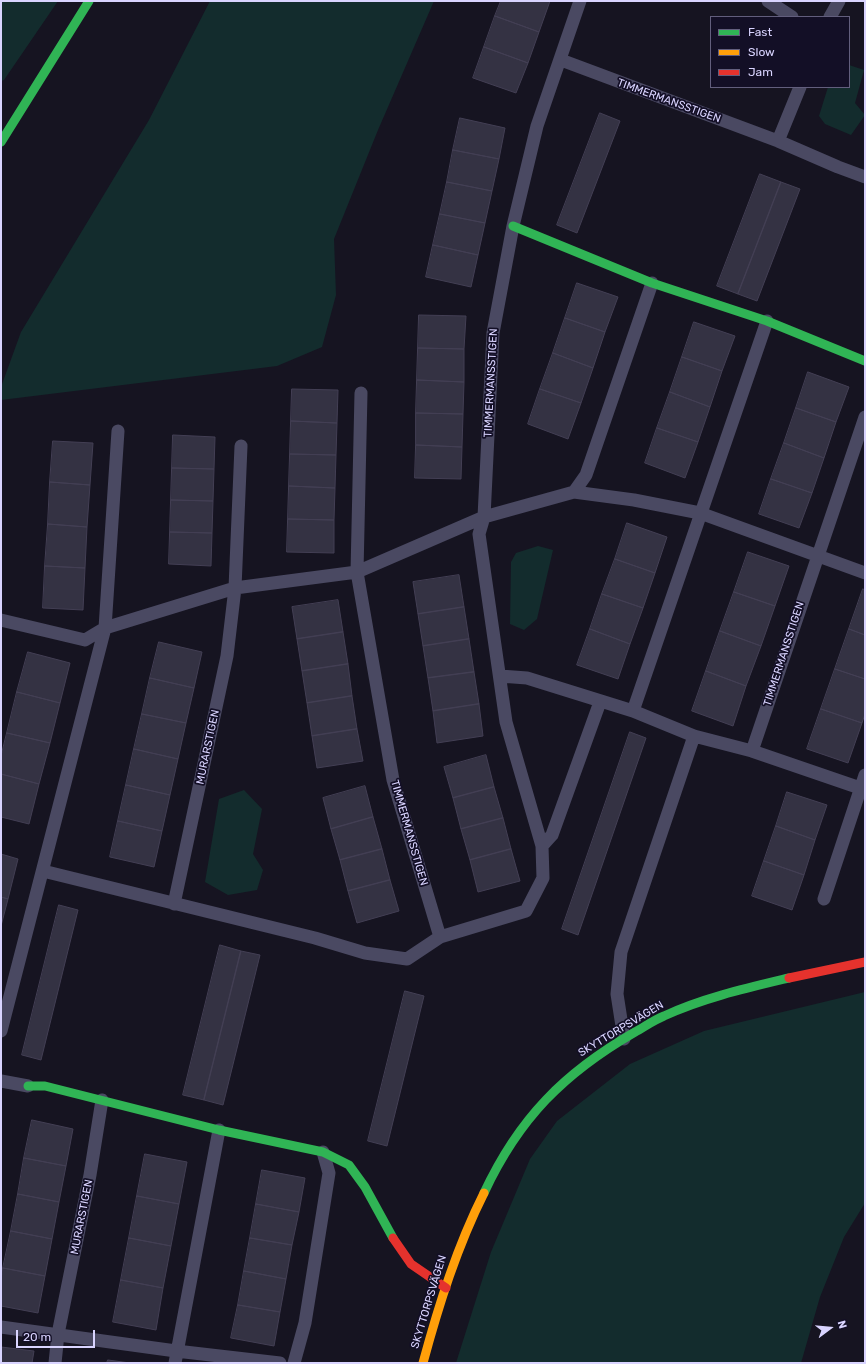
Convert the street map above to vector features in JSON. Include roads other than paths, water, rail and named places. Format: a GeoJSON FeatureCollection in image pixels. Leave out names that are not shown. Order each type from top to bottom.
{"type":"FeatureCollection","features":[{"type":"Feature","properties":{"kind":"street"},"geometry":{"type":"LineString","coordinates":[[1,142],[89,1]]}},
{"type":"Feature","properties":{"kind":"street"},"geometry":{"type":"LineString","coordinates":[[513,226],[652,283],[767,321],[865,361]]}},
{"type":"Feature","properties":{"kind":"street","name":"SKYTTORPSVÄGEN"},"geometry":{"type":"LineString","coordinates":[[423,1363],[462,1237],[484,1192],[516,1136],[553,1091],[586,1062],[669,1013],[726,994],[865,962]]}},
{"type":"Feature","properties":{"kind":"street"},"geometry":{"type":"LineString","coordinates":[[28,1086],[45,1086],[219,1130],[323,1152],[349,1165],[365,1187],[391,1234],[411,1264],[446,1288]]}},
{"type":"Feature","properties":{"kind":"lane","name":"TIMMERMANSSTIGEN"},"geometry":{"type":"LineString","coordinates":[[362,393],[357,572],[393,780],[440,937],[526,911],[543,878],[542,846],[506,722],[479,534],[484,517],[492,333],[513,226],[537,126],[561,60],[580,1]]}},
{"type":"Feature","properties":{"kind":"lane"},"geometry":{"type":"LineString","coordinates":[[768,1],[790,16]]}},
{"type":"Feature","properties":{"kind":"lane"},"geometry":{"type":"LineString","coordinates":[[831,16],[839,1]]}},
{"type":"Feature","properties":{"kind":"lane","name":"TIMMERMANSSTIGEN"},"geometry":{"type":"LineString","coordinates":[[561,60],[778,141],[838,168],[865,177]]}},
{"type":"Feature","properties":{"kind":"lane"},"geometry":{"type":"LineString","coordinates":[[778,141],[800,88]]}},
{"type":"Feature","properties":{"kind":"lane"},"geometry":{"type":"LineString","coordinates":[[574,492],[586,475],[652,283]]}},
{"type":"Feature","properties":{"kind":"lane"},"geometry":{"type":"LineString","coordinates":[[632,711],[767,321]]}},
{"type":"Feature","properties":{"kind":"lane","name":"TIMMERMANSSTIGEN"},"geometry":{"type":"LineString","coordinates":[[752,751],[816,556],[865,417]]}},
{"type":"Feature","properties":{"kind":"lane"},"geometry":{"type":"LineString","coordinates":[[1,1031],[104,628],[118,431]]}},
{"type":"Feature","properties":{"kind":"lane","name":"MURARSTIGEN"},"geometry":{"type":"LineString","coordinates":[[174,904],[227,656],[235,588],[240,446]]}},
{"type":"Feature","properties":{"kind":"lane"},"geometry":{"type":"LineString","coordinates":[[1,620],[85,640],[104,628],[235,588],[357,572],[484,517],[574,492],[634,500],[700,513],[865,573]]}},
{"type":"Feature","properties":{"kind":"lane"},"geometry":{"type":"LineString","coordinates":[[500,676],[527,678],[632,711],[694,736],[752,751],[860,788]]}},
{"type":"Feature","properties":{"kind":"lane"},"geometry":{"type":"LineString","coordinates":[[542,846],[552,835],[600,702]]}},
{"type":"Feature","properties":{"kind":"lane"},"geometry":{"type":"LineString","coordinates":[[624,1039],[617,994],[621,952],[694,736]]}},
{"type":"Feature","properties":{"kind":"lane"},"geometry":{"type":"LineString","coordinates":[[824,899],[865,776]]}},
{"type":"Feature","properties":{"kind":"lane"},"geometry":{"type":"LineString","coordinates":[[43,871],[315,938],[365,953],[407,959],[440,937]]}},
{"type":"Feature","properties":{"kind":"lane"},"geometry":{"type":"LineString","coordinates":[[1,1081],[28,1086]]}},
{"type":"Feature","properties":{"kind":"lane","name":"MURARSTIGEN"},"geometry":{"type":"LineString","coordinates":[[55,1363],[58,1334],[90,1175],[102,1100]]}},
{"type":"Feature","properties":{"kind":"lane"},"geometry":{"type":"LineString","coordinates":[[175,1357],[219,1130]]}},
{"type":"Feature","properties":{"kind":"lane"},"geometry":{"type":"LineString","coordinates":[[294,1363],[305,1323],[328,1174],[323,1152]]}},
{"type":"Feature","properties":{"kind":"lane"},"geometry":{"type":"LineString","coordinates":[[1,1327],[58,1334],[175,1357],[280,1363]]}}]}
